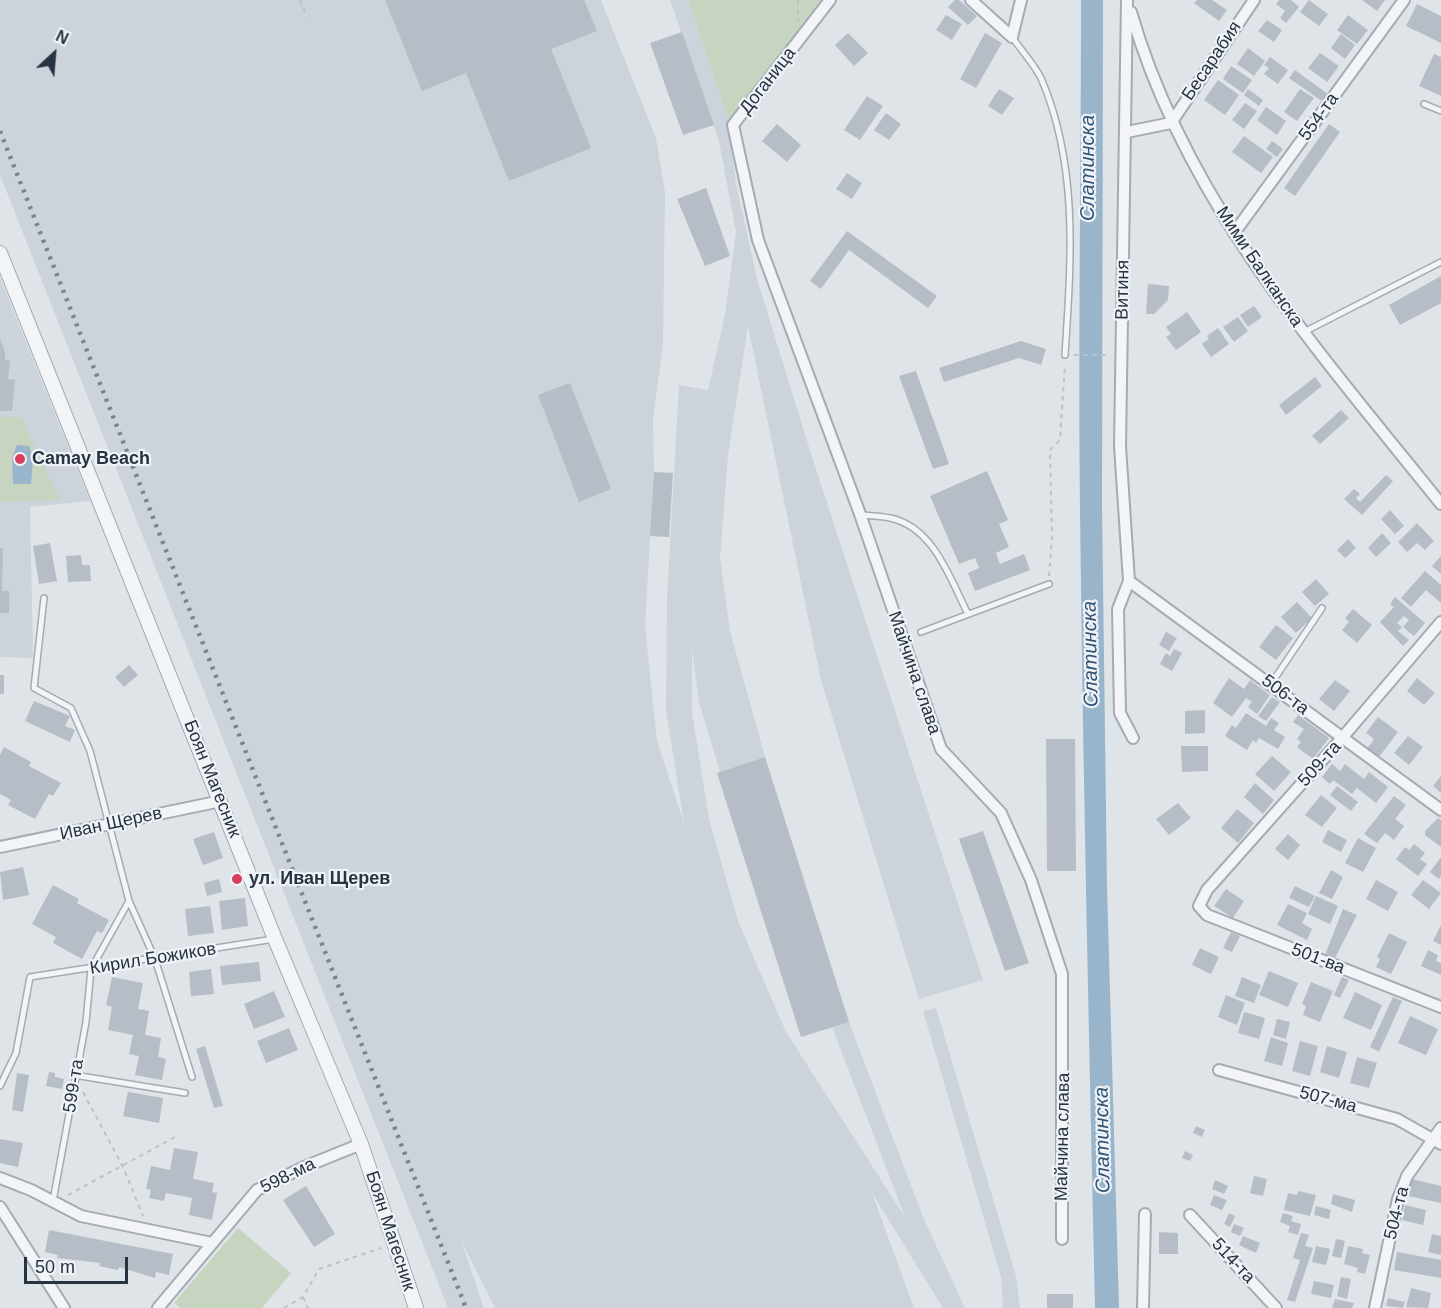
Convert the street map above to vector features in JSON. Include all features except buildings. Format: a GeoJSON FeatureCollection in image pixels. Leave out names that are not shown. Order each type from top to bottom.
{"type":"FeatureCollection","features":[{"type":"Feature","properties":{"kind":"street","name":"Доганица"},"geometry":{"type":"LineString","coordinates":[[758,240],[734,125],[830,0]]}},
{"type":"Feature","properties":{"kind":"street"},"geometry":{"type":"LineString","coordinates":[[971,0],[1012,37],[1021,0]]}},
{"type":"Feature","properties":{"kind":"street","name":"Мими Балканска"},"geometry":{"type":"LineString","coordinates":[[1127,0],[1139,40],[1171,123],[1190,160],[1234,233],[1303,332],[1441,504]]}},
{"type":"Feature","properties":{"kind":"street","name":"Витиня"},"geometry":{"type":"LineString","coordinates":[[1127,0],[1127,132],[1120,446],[1129,580]]}},
{"type":"Feature","properties":{"kind":"street","name":"Бесарабия"},"geometry":{"type":"LineString","coordinates":[[1171,123],[1254,0]]}},
{"type":"Feature","properties":{"kind":"street","name":"554-та"},"geometry":{"type":"LineString","coordinates":[[1234,233],[1404,0]]}},
{"type":"Feature","properties":{"kind":"street"},"geometry":{"type":"LineString","coordinates":[[1127,132],[1171,123]]}},
{"type":"Feature","properties":{"kind":"street","name":"Майчина слава"},"geometry":{"type":"LineString","coordinates":[[758,240],[860,514],[940,749],[1001,813],[1031,880],[1062,974],[1062,1239]]}},
{"type":"Feature","properties":{"kind":"street","name":"Боян Магесник"},"geometry":{"type":"LineString","coordinates":[[0,253],[275,939],[361,1144],[416,1308]]}},
{"type":"Feature","properties":{"kind":"street"},"geometry":{"type":"LineString","coordinates":[[1129,580],[1118,609],[1120,713],[1134,738]]}},
{"type":"Feature","properties":{"kind":"street","name":"506-та"},"geometry":{"type":"LineString","coordinates":[[1129,580],[1441,810]]}},
{"type":"Feature","properties":{"kind":"street","name":"509-та"},"geometry":{"type":"LineString","coordinates":[[1199,906],[1207,890],[1342,738],[1441,621]]}},
{"type":"Feature","properties":{"kind":"street","name":"Иван Щерев"},"geometry":{"type":"LineString","coordinates":[[0,847],[221,801]]}},
{"type":"Feature","properties":{"kind":"street","name":"501-ва"},"geometry":{"type":"LineString","coordinates":[[1199,906],[1207,915],[1441,1007]]}},
{"type":"Feature","properties":{"kind":"street","name":"507-ма"},"geometry":{"type":"LineString","coordinates":[[1219,1070],[1397,1119],[1437,1142]]}},
{"type":"Feature","properties":{"kind":"street","name":"504-та"},"geometry":{"type":"LineString","coordinates":[[1375,1308],[1398,1199],[1407,1176],[1437,1142],[1441,1128]]}},
{"type":"Feature","properties":{"kind":"street","name":"598-ма"},"geometry":{"type":"LineString","coordinates":[[158,1308],[257,1190],[304,1167],[361,1144]]}},
{"type":"Feature","properties":{"kind":"street"},"geometry":{"type":"LineString","coordinates":[[0,1178],[31,1190],[52,1203],[81,1216],[213,1243]]}},
{"type":"Feature","properties":{"kind":"street"},"geometry":{"type":"LineString","coordinates":[[0,1207],[64,1308]]}},
{"type":"Feature","properties":{"kind":"street"},"geometry":{"type":"LineString","coordinates":[[1143,1308],[1145,1214]]}},
{"type":"Feature","properties":{"kind":"street","name":"514-та"},"geometry":{"type":"LineString","coordinates":[[1190,1215],[1276,1308]]}},
{"type":"Feature","properties":{"kind":"lane"},"geometry":{"type":"LineString","coordinates":[[1012,37],[1040,77],[1065,152],[1071,248],[1065,355]]}},
{"type":"Feature","properties":{"kind":"lane"},"geometry":{"type":"LineString","coordinates":[[1424,104],[1441,111]]}},
{"type":"Feature","properties":{"kind":"lane"},"geometry":{"type":"LineString","coordinates":[[1303,332],[1441,262]]}},
{"type":"Feature","properties":{"kind":"lane"},"geometry":{"type":"LineString","coordinates":[[860,514],[892,518],[916,531],[936,550],[968,614]]}},
{"type":"Feature","properties":{"kind":"lane"},"geometry":{"type":"LineString","coordinates":[[921,632],[1049,584]]}},
{"type":"Feature","properties":{"kind":"lane"},"geometry":{"type":"LineString","coordinates":[[44,598],[34,688],[71,708],[90,751],[129,901],[155,959],[192,1077]]}},
{"type":"Feature","properties":{"kind":"lane"},"geometry":{"type":"LineString","coordinates":[[1270,684],[1322,608]]}},
{"type":"Feature","properties":{"kind":"lane"},"geometry":{"type":"LineString","coordinates":[[91,969],[129,901]]}},
{"type":"Feature","properties":{"kind":"lane","name":"Кирил Божиков"},"geometry":{"type":"LineString","coordinates":[[0,1086],[16,1053],[30,977],[275,939]]}},
{"type":"Feature","properties":{"kind":"lane","name":"599-та"},"geometry":{"type":"LineString","coordinates":[[52,1203],[68,1129],[74,1075],[86,1022],[91,969]]}},
{"type":"Feature","properties":{"kind":"lane"},"geometry":{"type":"LineString","coordinates":[[74,1075],[185,1093]]}},
{"type":"Feature","properties":{"kind":"path"},"geometry":{"type":"LineString","coordinates":[[300,0],[307,17]]}},
{"type":"Feature","properties":{"kind":"path"},"geometry":{"type":"LineString","coordinates":[[1049,584],[1052,538],[1050,450],[1060,440],[1065,355],[1122,355]]}},
{"type":"Feature","properties":{"kind":"path"},"geometry":{"type":"LineString","coordinates":[[74,1075],[123,1167],[149,1230]]}},
{"type":"Feature","properties":{"kind":"path"},"geometry":{"type":"LineString","coordinates":[[52,1203],[123,1167],[175,1137]]}},
{"type":"Feature","properties":{"kind":"path"},"geometry":{"type":"LineString","coordinates":[[284,1308],[303,1297],[319,1269],[394,1243]]}},
{"type":"Feature","properties":{"kind":"path"},"geometry":{"type":"LineString","coordinates":[[303,1297],[308,1308]]}},
{"type":"Feature","properties":{"kind":"shaded area"},"geometry":{"type":"Polygon","coordinates":[[[0,0],[601,0],[656,138],[665,192],[663,344],[653,419],[654,472],[645,626],[657,741],[684,823],[666,710],[667,598],[679,385],[708,390],[725,315],[736,232],[719,141],[670,0],[688,0],[728,119],[736,184],[757,279],[812,457],[983,980],[919,999],[821,680],[748,326],[728,455],[720,558],[730,631],[765,757],[720,772],[699,702],[692,648],[692,712],[709,819],[738,921],[786,1032],[905,1217],[832,1027],[849,1022],[923,1217],[965,1308],[943,1308],[872,1193],[914,1308],[495,1308],[461,1240],[484,1308],[448,1308],[0,175],[0,0]]]}},
{"type":"Feature","properties":{"kind":"shaded area"},"geometry":{"type":"Polygon","coordinates":[[[0,278],[90,501],[30,507],[33,658],[0,657],[0,278]]]}},
{"type":"Feature","properties":{"kind":"shaded area"},"geometry":{"type":"Polygon","coordinates":[[[936,1008],[1016,1276],[1020,1308],[1003,1308],[1001,1277],[923,1011],[936,1008]]]}},
{"type":"Feature","properties":{"kind":"green space"},"geometry":{"type":"Polygon","coordinates":[[[688,0],[830,0],[733,125],[728,119],[688,0]]]}},
{"type":"Feature","properties":{"kind":"green space","name":"Camay Beach"},"geometry":{"type":"Polygon","coordinates":[[[0,417],[21,417],[60,500],[0,502],[0,417]]]}},
{"type":"Feature","properties":{"kind":"green space"},"geometry":{"type":"Polygon","coordinates":[[[238,1228],[291,1273],[262,1308],[181,1308],[174,1303],[238,1228]]]}},
{"type":"Feature","properties":{"kind":"water","name":"Слатинска"},"geometry":{"type":"Polygon","coordinates":[[[1081,0],[1103,0],[1102,505],[1107,886],[1119,1308],[1095,1308],[1080,513],[1081,0]]]}},
{"type":"Feature","properties":{"kind":"water"},"geometry":{"type":"Polygon","coordinates":[[[17,445],[29,446],[33,458],[31,484],[13,484],[12,458],[17,445]]]}},
{"type":"Feature","properties":{"kind":"railway"},"geometry":{"type":"LineString","coordinates":[[0,131],[466,1308]]}},
{"type":"Feature","properties":{"kind":"place","name":"Camay Beach"},"geometry":{"type":"Point","coordinates":[20,459]}},
{"type":"Feature","properties":{"kind":"place","name":"ул. Иван Щерев"},"geometry":{"type":"Point","coordinates":[237,879]}}]}
